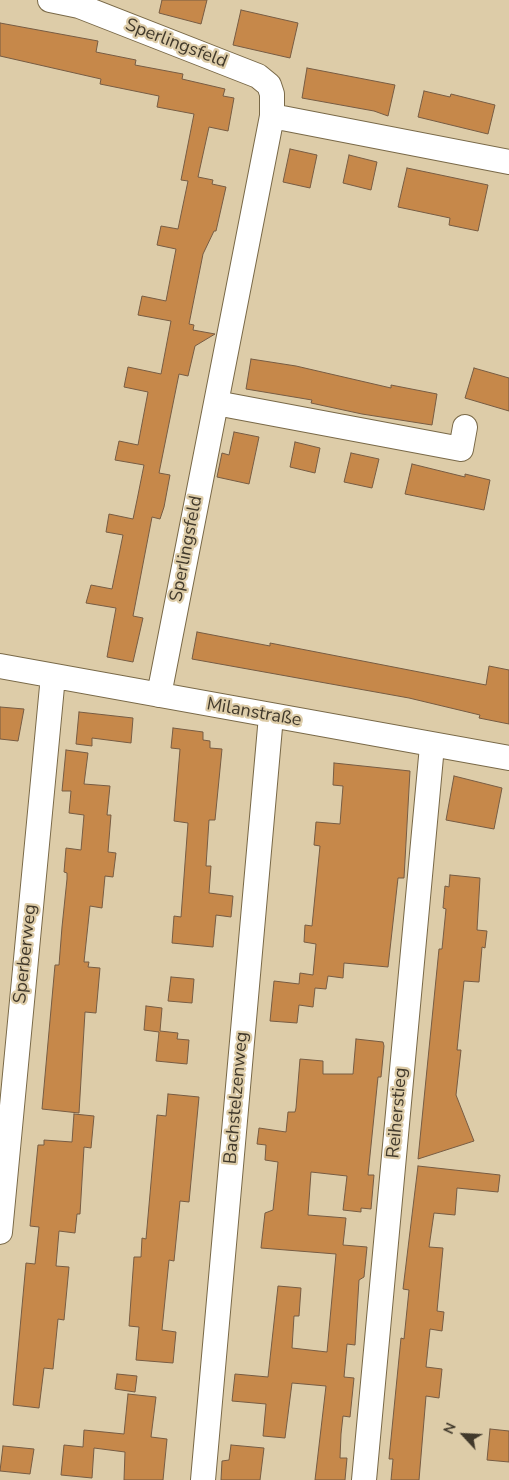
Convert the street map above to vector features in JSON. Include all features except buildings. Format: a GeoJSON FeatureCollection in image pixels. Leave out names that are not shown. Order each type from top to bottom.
{"type":"FeatureCollection","features":[{"type":"Feature","properties":{"kind":"street","name":"Sperlingsfeld"},"geometry":{"type":"LineString","coordinates":[[50,0],[79,6],[258,76],[269,85],[272,94],[272,116],[159,695]]}},
{"type":"Feature","properties":{"kind":"street"},"geometry":{"type":"LineString","coordinates":[[272,116],[509,162]]}},
{"type":"Feature","properties":{"kind":"street"},"geometry":{"type":"LineString","coordinates":[[216,403],[461,449],[465,427]]}},
{"type":"Feature","properties":{"kind":"street","name":"Milanstraße"},"geometry":{"type":"LineString","coordinates":[[0,666],[432,746],[509,758]]}},
{"type":"Feature","properties":{"kind":"street","name":"Sperberweg"},"geometry":{"type":"LineString","coordinates":[[0,1232],[53,676]]}},
{"type":"Feature","properties":{"kind":"street","name":"Bachstelzenweg"},"geometry":{"type":"LineString","coordinates":[[203,1480],[271,716]]}},
{"type":"Feature","properties":{"kind":"street","name":"Reiherstieg"},"geometry":{"type":"LineString","coordinates":[[364,1480],[432,746]]}}]}
